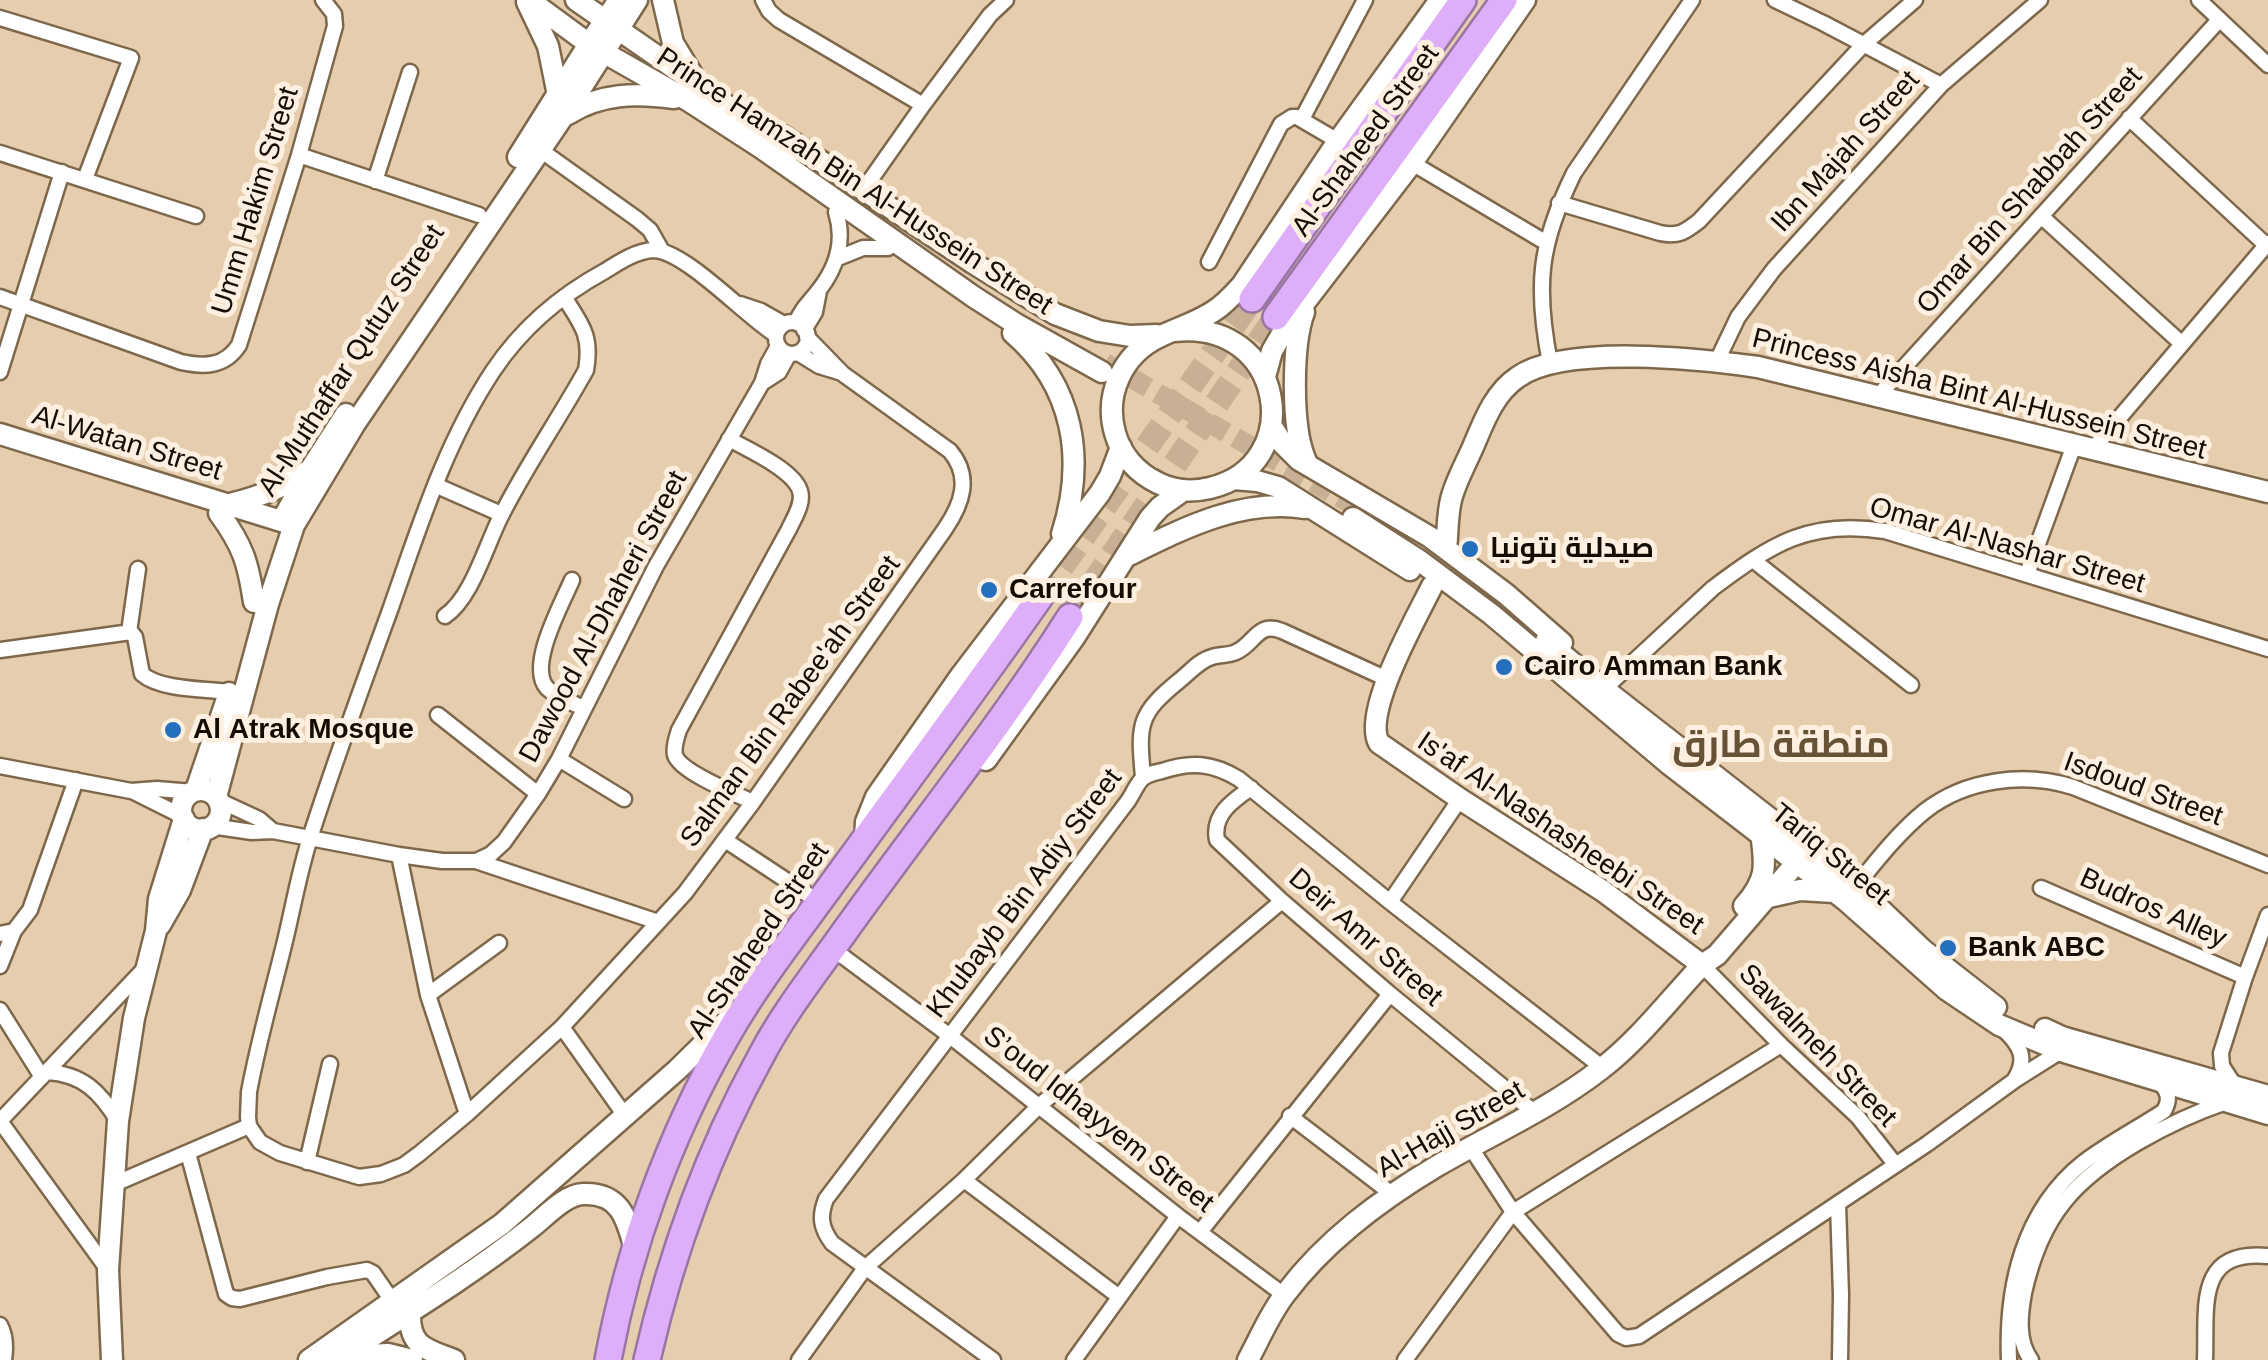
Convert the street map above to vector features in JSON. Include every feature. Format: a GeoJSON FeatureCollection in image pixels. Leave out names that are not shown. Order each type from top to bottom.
{"type":"FeatureCollection","features":[{"type":"Feature","properties":{"kind":"highway","name":"Al-Shaheed Street"},"geometry":{"type":"LineString","coordinates":[[1252,299],[1463,0]]}},
{"type":"Feature","properties":{"kind":"highway","name":"Al-Shaheed Street"},"geometry":{"type":"LineString","coordinates":[[1276,316],[1504,0]]}},
{"type":"Feature","properties":{"kind":"highway","name":"Al-Shaheed Street"},"geometry":{"type":"LineString","coordinates":[[608,1360],[635,1249],[667,1158],[727,1036],[750,998],[1040,597]]}},
{"type":"Feature","properties":{"kind":"highway"},"geometry":{"type":"LineString","coordinates":[[647,1360],[676,1251],[702,1180],[761,1054],[1070,617]]}},
{"type":"Feature","properties":{"kind":"street","name":"Umm Hakim Street"},"geometry":{"type":"LineString","coordinates":[[0,296],[181,362],[224,362],[238,345],[335,26],[334,14],[323,0]]}},
{"type":"Feature","properties":{"kind":"street"},"geometry":{"type":"LineString","coordinates":[[527,0],[548,46],[558,94]]}},
{"type":"Feature","properties":{"kind":"street","name":"Prince Hamzah Bin Al-Hussein Street"},"geometry":{"type":"LineString","coordinates":[[527,0],[596,48],[695,93]]}},
{"type":"Feature","properties":{"kind":"street","name":"Prince Hamzah Bin Al-Hussein Street"},"geometry":{"type":"LineString","coordinates":[[576,0],[695,93],[974,297],[1058,348],[1104,368]]}},
{"type":"Feature","properties":{"kind":"street"},"geometry":{"type":"LineString","coordinates":[[611,25],[619,0]]}},
{"type":"Feature","properties":{"kind":"street"},"geometry":{"type":"LineString","coordinates":[[596,48],[611,25],[637,0]]}},
{"type":"Feature","properties":{"kind":"street"},"geometry":{"type":"LineString","coordinates":[[562,118],[586,103],[620,95],[695,93],[673,43],[663,0]]}},
{"type":"Feature","properties":{"kind":"street"},"geometry":{"type":"LineString","coordinates":[[763,0],[779,20],[922,105]]}},
{"type":"Feature","properties":{"kind":"street"},"geometry":{"type":"LineString","coordinates":[[864,189],[922,105],[1005,0]]}},
{"type":"Feature","properties":{"kind":"street"},"geometry":{"type":"LineString","coordinates":[[1302,120],[1365,0]]}},
{"type":"Feature","properties":{"kind":"street"},"geometry":{"type":"LineString","coordinates":[[1111,409],[1118,378],[1136,353],[1213,312],[1242,286],[1338,141],[1440,0]]}},
{"type":"Feature","properties":{"kind":"street"},"geometry":{"type":"LineString","coordinates":[[1265,377],[1279,338],[1412,162],[1526,0]]}},
{"type":"Feature","properties":{"kind":"street"},"geometry":{"type":"LineString","coordinates":[[1550,363],[1540,296],[1545,242],[1559,202],[1574,173],[1692,0]]}},
{"type":"Feature","properties":{"kind":"street"},"geometry":{"type":"LineString","coordinates":[[1774,0],[1941,85]]}},
{"type":"Feature","properties":{"kind":"street"},"geometry":{"type":"LineString","coordinates":[[1559,202],[1660,234],[1686,232],[1864,45],[1915,0]]}},
{"type":"Feature","properties":{"kind":"street","name":"Ibn Majah Street"},"geometry":{"type":"LineString","coordinates":[[1716,361],[1738,317],[1774,269],[1941,85],[2040,0]]}},
{"type":"Feature","properties":{"kind":"street"},"geometry":{"type":"LineString","coordinates":[[2199,0],[2268,65]]}},
{"type":"Feature","properties":{"kind":"street"},"geometry":{"type":"LineString","coordinates":[[0,18],[131,58],[85,179]]}},
{"type":"Feature","properties":{"kind":"street","name":"Omar Bin Shabbah Street"},"geometry":{"type":"LineString","coordinates":[[1878,396],[2218,20]]}},
{"type":"Feature","properties":{"kind":"street","name":"Al-Muthaffar Qutuz Street"},"geometry":{"type":"LineString","coordinates":[[206,795],[254,602],[310,470],[558,94],[596,48]]}},
{"type":"Feature","properties":{"kind":"street","name":"Al-Muthaffar Qutuz Street"},"geometry":{"type":"LineString","coordinates":[[206,795],[248,674],[285,529],[562,118],[596,48]]}},
{"type":"Feature","properties":{"kind":"street"},"geometry":{"type":"LineString","coordinates":[[375,181],[410,72]]}},
{"type":"Feature","properties":{"kind":"street"},"geometry":{"type":"LineString","coordinates":[[1209,262],[1276,131],[1292,117],[1338,141]]}},
{"type":"Feature","properties":{"kind":"street"},"geometry":{"type":"LineString","coordinates":[[2027,574],[2083,448],[2267,244],[2129,118]]}},
{"type":"Feature","properties":{"kind":"street"},"geometry":{"type":"LineString","coordinates":[[1011,332],[1092,378],[1111,409],[1120,447],[1128,459],[1158,484],[1184,490],[1218,486],[1234,479],[1258,456],[1271,425],[1272,409],[1265,377],[1247,351],[1235,342],[1206,330],[1114,334],[1069,321],[973,263],[793,140],[780,135],[763,141],[771,165],[1032,349],[1067,415],[1075,466],[1073,491],[1059,545]]}},
{"type":"Feature","properties":{"kind":"street","name":"Salman Bin Rabee'ah Street"},"geometry":{"type":"LineString","coordinates":[[539,149],[637,219],[650,230],[662,251],[685,263],[736,303],[761,311],[792,338],[950,451],[959,462],[963,477],[958,510],[945,530],[725,840],[685,893],[562,1027]]}},
{"type":"Feature","properties":{"kind":"street"},"geometry":{"type":"LineString","coordinates":[[0,153],[196,216]]}},
{"type":"Feature","properties":{"kind":"street"},"geometry":{"type":"LineString","coordinates":[[298,154],[480,214]]}},
{"type":"Feature","properties":{"kind":"street"},"geometry":{"type":"LineString","coordinates":[[1412,162],[1545,242]]}},
{"type":"Feature","properties":{"kind":"street"},"geometry":{"type":"LineString","coordinates":[[0,372],[62,172]]}},
{"type":"Feature","properties":{"kind":"street"},"geometry":{"type":"LineString","coordinates":[[836,212],[840,233],[838,258],[862,248],[888,248]]}},
{"type":"Feature","properties":{"kind":"street"},"geometry":{"type":"LineString","coordinates":[[2041,216],[2181,343]]}},
{"type":"Feature","properties":{"kind":"street"},"geometry":{"type":"LineString","coordinates":[[626,1117],[562,1027],[467,1114],[404,1165],[381,1174],[360,1177],[267,1146],[250,1126],[248,1106],[310,838],[435,485],[463,422],[492,371],[522,332],[594,276],[628,257],[662,251]]}},
{"type":"Feature","properties":{"kind":"street","name":"Dawood Al-Dhaheri Street"},"geometry":{"type":"LineString","coordinates":[[476,861],[504,842],[538,794],[656,566],[762,383],[768,364],[814,312],[819,291],[838,258]]}},
{"type":"Feature","properties":{"kind":"street"},"geometry":{"type":"LineString","coordinates":[[1311,296],[1299,327],[1296,352],[1298,438],[1314,470]]}},
{"type":"Feature","properties":{"kind":"street"},"geometry":{"type":"LineString","coordinates":[[445,616],[463,596],[502,514],[586,370],[589,343],[585,329],[564,298]]}},
{"type":"Feature","properties":{"kind":"street","name":"Princess Aisha Bint Al-Hussein Street"},"geometry":{"type":"LineString","coordinates":[[1446,549],[1452,496],[1485,420],[1503,390],[1530,370],[1550,363],[1635,357],[1716,361],[1785,373],[2268,492]]}},
{"type":"Feature","properties":{"kind":"street"},"geometry":{"type":"LineString","coordinates":[[1234,479],[1267,483],[1305,504],[1432,586],[1544,672],[1558,680],[1577,676],[1573,656],[1555,635],[1410,524],[1314,470],[1291,452],[1271,425]]}},
{"type":"Feature","properties":{"kind":"street","name":"Al-Watan Street"},"geometry":{"type":"LineString","coordinates":[[0,434],[285,529]]}},
{"type":"Feature","properties":{"kind":"street"},"geometry":{"type":"LineString","coordinates":[[728,438],[793,478],[801,493],[800,505],[680,730],[674,754],[680,764],[752,802]]}},
{"type":"Feature","properties":{"kind":"street","name":"Al-Watan Street"},"geometry":{"type":"LineString","coordinates":[[0,445],[224,509]]}},
{"type":"Feature","properties":{"kind":"street"},"geometry":{"type":"LineString","coordinates":[[865,840],[868,813],[876,797],[962,674],[1107,482],[1120,447]]}},
{"type":"Feature","properties":{"kind":"street"},"geometry":{"type":"LineString","coordinates":[[254,602],[242,548],[224,509],[268,494],[310,470]]}},
{"type":"Feature","properties":{"kind":"street"},"geometry":{"type":"LineString","coordinates":[[1305,504],[1295,492],[1299,478],[1314,470]]}},
{"type":"Feature","properties":{"kind":"street"},"geometry":{"type":"LineString","coordinates":[[435,485],[502,514]]}},
{"type":"Feature","properties":{"kind":"street"},"geometry":{"type":"LineString","coordinates":[[893,864],[910,856],[926,841],[1050,673],[1154,514],[1184,490]]}},
{"type":"Feature","properties":{"kind":"street"},"geometry":{"type":"LineString","coordinates":[[1410,524],[1432,513],[1452,496]]}},
{"type":"Feature","properties":{"kind":"street"},"geometry":{"type":"LineString","coordinates":[[1127,556],[1172,534],[1240,510],[1305,504]]}},
{"type":"Feature","properties":{"kind":"street","name":"Tariq Street"},"geometry":{"type":"LineString","coordinates":[[1356,514],[1577,676],[1668,764],[1761,833],[1856,886],[1923,950],[1999,1010],[2062,1036],[2191,1073],[2268,1114]]}},
{"type":"Feature","properties":{"kind":"street","name":"Omar Al-Nashar Street"},"geometry":{"type":"LineString","coordinates":[[1604,689],[1713,588],[1776,545],[1830,528],[1885,531],[2268,649]]}},
{"type":"Feature","properties":{"kind":"street"},"geometry":{"type":"LineString","coordinates":[[1753,560],[1911,685]]}},
{"type":"Feature","properties":{"kind":"street"},"geometry":{"type":"LineString","coordinates":[[129,632],[138,569]]}},
{"type":"Feature","properties":{"kind":"street"},"geometry":{"type":"LineString","coordinates":[[572,580],[545,645],[540,672],[550,691],[582,708]]}},
{"type":"Feature","properties":{"kind":"street","name":"Is'af Al-Nashasheebi Street"},"geometry":{"type":"LineString","coordinates":[[1432,586],[1387,679],[1374,724],[1379,742],[1602,891],[1702,965]]}},
{"type":"Feature","properties":{"kind":"street"},"geometry":{"type":"LineString","coordinates":[[1143,777],[1143,724],[1156,700],[1205,660],[1238,652],[1267,628],[1282,631],[1387,679]]}},
{"type":"Feature","properties":{"kind":"street"},"geometry":{"type":"LineString","coordinates":[[0,650],[129,632],[134,635],[146,678],[175,686],[230,692]]}},
{"type":"Feature","properties":{"kind":"street","name":"Tariq Street"},"geometry":{"type":"LineString","coordinates":[[1577,676],[1604,689],[1804,855],[1834,892],[1947,990],[1999,1024],[2061,1051],[2160,1082],[2268,1096]]}},
{"type":"Feature","properties":{"kind":"street"},"geometry":{"type":"LineString","coordinates":[[438,715],[538,794]]}},
{"type":"Feature","properties":{"kind":"street"},"geometry":{"type":"LineString","coordinates":[[559,759],[624,799]]}},
{"type":"Feature","properties":{"kind":"street","name":"Khubayb Bin Adiy Street"},"geometry":{"type":"LineString","coordinates":[[993,1360],[832,1243],[824,1232],[822,1210],[826,1199],[1143,777],[1193,763],[1225,770],[1603,1068]]}},
{"type":"Feature","properties":{"kind":"street"},"geometry":{"type":"LineString","coordinates":[[0,766],[131,791],[183,817],[188,825],[273,831],[399,855],[476,861],[658,922]]}},
{"type":"Feature","properties":{"kind":"street","name":"Isdoud Street"},"geometry":{"type":"LineString","coordinates":[[1856,886],[1924,812],[1980,784],[2005,780],[2047,779],[2072,786],[2268,864]]}},
{"type":"Feature","properties":{"kind":"street"},"geometry":{"type":"LineString","coordinates":[[0,966],[7,932],[30,910],[76,780]]}},
{"type":"Feature","properties":{"kind":"street","name":"Deir Amr Street"},"geometry":{"type":"LineString","coordinates":[[1251,788],[1219,816],[1217,840],[1390,994],[1535,1113]]}},
{"type":"Feature","properties":{"kind":"street"},"geometry":{"type":"LineString","coordinates":[[131,791],[206,795],[259,819],[273,831]]}},
{"type":"Feature","properties":{"kind":"street"},"geometry":{"type":"LineString","coordinates":[[112,1359],[108,1270],[112,1185],[134,1018],[156,931],[163,884],[183,817],[184,799],[206,795]]}},
{"type":"Feature","properties":{"kind":"street"},"geometry":{"type":"LineString","coordinates":[[156,931],[180,890],[207,828],[220,815],[206,795]]}},
{"type":"Feature","properties":{"kind":"street"},"geometry":{"type":"LineString","coordinates":[[1390,902],[1460,799]]}},
{"type":"Feature","properties":{"kind":"street","name":"Al-Hajj Street"},"geometry":{"type":"LineString","coordinates":[[1702,965],[1716,938],[1758,887],[1765,862],[1761,833]]}},
{"type":"Feature","properties":{"kind":"street"},"geometry":{"type":"LineString","coordinates":[[725,840],[819,902]]}},
{"type":"Feature","properties":{"kind":"street"},"geometry":{"type":"LineString","coordinates":[[399,855],[428,995],[467,1114]]}},
{"type":"Feature","properties":{"kind":"street","name":"Al-Hajj Street"},"geometry":{"type":"LineString","coordinates":[[1248,1360],[1284,1295],[1331,1243],[1392,1194],[1535,1113],[1603,1068],[1702,965],[1717,955],[1804,855]]}},
{"type":"Feature","properties":{"kind":"street","name":"Budros Alley"},"geometry":{"type":"LineString","coordinates":[[2041,888],[2245,977]]}},
{"type":"Feature","properties":{"kind":"street"},"geometry":{"type":"LineString","coordinates":[[1767,898],[1800,890],[1834,892]]}},
{"type":"Feature","properties":{"kind":"street"},"geometry":{"type":"LineString","coordinates":[[798,1360],[864,1268],[964,1180],[1040,1105],[1282,901]]}},
{"type":"Feature","properties":{"kind":"street"},"geometry":{"type":"LineString","coordinates":[[2030,1360],[2021,1325],[2026,1286],[2040,1244],[2062,1204],[2094,1172],[2231,1094],[2221,1054],[2268,916]]}},
{"type":"Feature","properties":{"kind":"street"},"geometry":{"type":"LineString","coordinates":[[428,995],[499,942]]}},
{"type":"Feature","properties":{"kind":"street","name":"S’oud Idhayyem Street"},"geometry":{"type":"LineString","coordinates":[[833,949],[1284,1295]]}},
{"type":"Feature","properties":{"kind":"street","name":"Sawalmeh Street"},"geometry":{"type":"LineString","coordinates":[[1702,965],[1858,1117],[1895,1164]]}},
{"type":"Feature","properties":{"kind":"street"},"geometry":{"type":"LineString","coordinates":[[108,1270],[2,1115],[146,968]]}},
{"type":"Feature","properties":{"kind":"street"},"geometry":{"type":"LineString","coordinates":[[1200,1232],[1390,994]]}},
{"type":"Feature","properties":{"kind":"street"},"geometry":{"type":"LineString","coordinates":[[508,1233],[750,998]]}},
{"type":"Feature","properties":{"kind":"street"},"geometry":{"type":"LineString","coordinates":[[0,1010],[45,1075]]}},
{"type":"Feature","properties":{"kind":"street"},"geometry":{"type":"LineString","coordinates":[[1999,1024],[2020,1048],[2023,1058],[2014,1080]]}},
{"type":"Feature","properties":{"kind":"street"},"geometry":{"type":"LineString","coordinates":[[1405,1360],[1513,1212],[1781,1045]]}},
{"type":"Feature","properties":{"kind":"street"},"geometry":{"type":"LineString","coordinates":[[1472,1148],[1513,1212],[1618,1334],[1626,1338],[1639,1336],[2061,1051]]}},
{"type":"Feature","properties":{"kind":"street"},"geometry":{"type":"LineString","coordinates":[[2191,1073],[2221,1054]]}},
{"type":"Feature","properties":{"kind":"street"},"geometry":{"type":"LineString","coordinates":[[306,1162],[330,1064]]}},
{"type":"Feature","properties":{"kind":"street"},"geometry":{"type":"LineString","coordinates":[[45,1075],[71,1076],[91,1087],[118,1120]]}},
{"type":"Feature","properties":{"kind":"street"},"geometry":{"type":"LineString","coordinates":[[2009,1360],[2010,1298],[2021,1253],[2033,1226],[2055,1192],[2086,1161],[2164,1111],[2168,1093],[2160,1082]]}},
{"type":"Feature","properties":{"kind":"street"},"geometry":{"type":"LineString","coordinates":[[1290,1116],[1392,1194]]}},
{"type":"Feature","properties":{"kind":"street"},"geometry":{"type":"LineString","coordinates":[[112,1185],[250,1126]]}},
{"type":"Feature","properties":{"kind":"street"},"geometry":{"type":"LineString","coordinates":[[188,1153],[226,1294],[240,1299],[367,1270],[401,1308],[416,1342],[454,1360]]}},
{"type":"Feature","properties":{"kind":"street"},"geometry":{"type":"LineString","coordinates":[[964,1180],[1118,1296]]}},
{"type":"Feature","properties":{"kind":"street"},"geometry":{"type":"LineString","coordinates":[[336,1359],[508,1233],[572,1196],[584,1194],[619,1207],[627,1217],[635,1249]]}},
{"type":"Feature","properties":{"kind":"street"},"geometry":{"type":"LineString","coordinates":[[1838,1204],[1840,1360]]}},
{"type":"Feature","properties":{"kind":"street"},"geometry":{"type":"LineString","coordinates":[[1074,1360],[1178,1216]]}},
{"type":"Feature","properties":{"kind":"street"},"geometry":{"type":"LineString","coordinates":[[2205,1360],[2213,1275],[2231,1258],[2268,1256]]}},
{"type":"Feature","properties":{"kind":"street"},"geometry":{"type":"LineString","coordinates":[[308,1360],[401,1308]]}},
{"type":"Feature","properties":{"kind":"street"},"geometry":{"type":"LineString","coordinates":[[0,1325],[6,1348],[4,1360]]}},
{"type":"Feature","properties":{"kind":"street"},"geometry":{"type":"LineString","coordinates":[[336,1359],[388,1354],[412,1360]]}},
{"type":"Feature","properties":{"kind":"tunnel"},"geometry":{"type":"LineString","coordinates":[[1040,597],[1252,299]]}},
{"type":"Feature","properties":{"kind":"tunnel"},"geometry":{"type":"LineString","coordinates":[[1070,617],[1276,317]]}},
{"type":"Feature","properties":{"kind":"tunnel"},"geometry":{"type":"LineString","coordinates":[[1105,363],[1360,509]]}},
{"type":"Feature","properties":{"kind":"place","name":"صيدلية بتونيا"},"geometry":{"type":"Point","coordinates":[1470,549]}},
{"type":"Feature","properties":{"kind":"place","name":"Carrefour"},"geometry":{"type":"Point","coordinates":[989,590]}},
{"type":"Feature","properties":{"kind":"place","name":"Cairo Amman Bank"},"geometry":{"type":"Point","coordinates":[1504,667]}},
{"type":"Feature","properties":{"kind":"place","name":"Al Atrak Mosque"},"geometry":{"type":"Point","coordinates":[173,730]}},
{"type":"Feature","properties":{"kind":"place","name":"Bank ABC"},"geometry":{"type":"Point","coordinates":[1948,948]}},
{"type":"Feature","properties":{"kind":"district","name":"منطقة طارق"},"geometry":{"type":"Point","coordinates":[1781,747]}}]}
